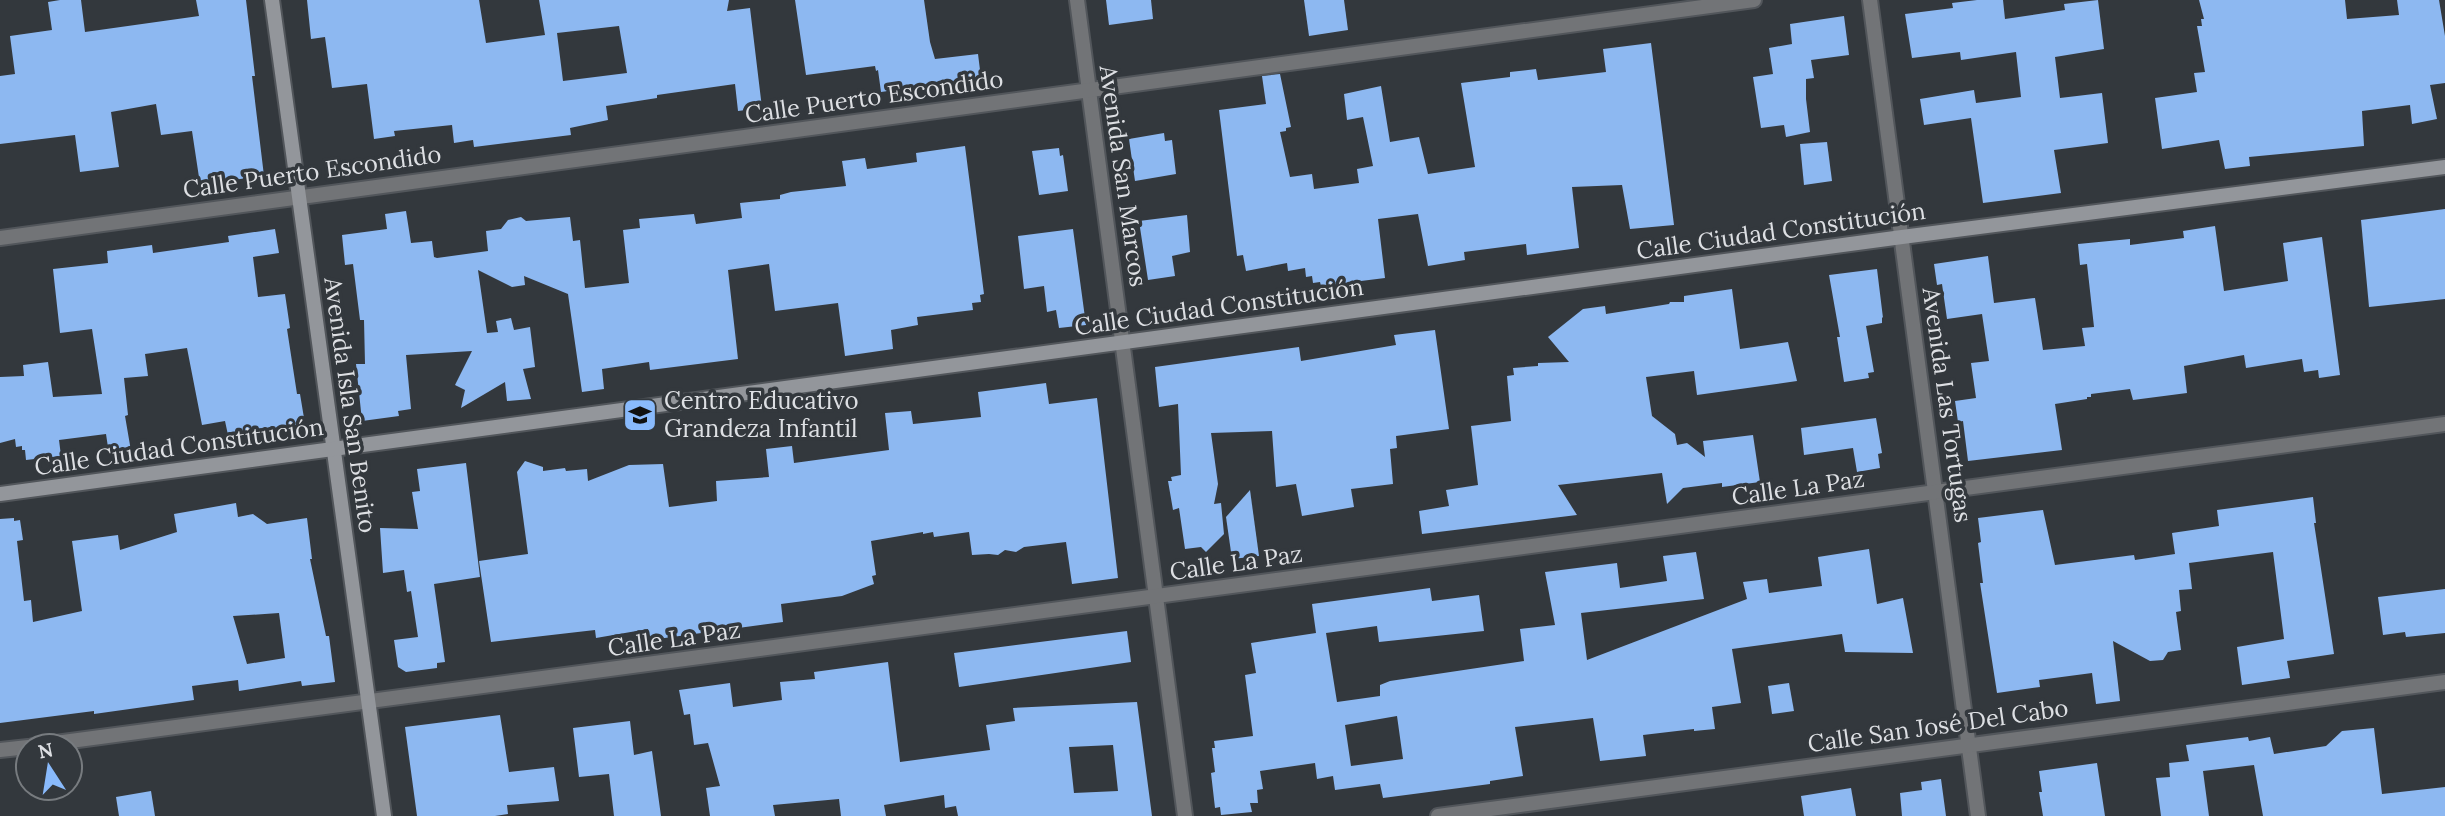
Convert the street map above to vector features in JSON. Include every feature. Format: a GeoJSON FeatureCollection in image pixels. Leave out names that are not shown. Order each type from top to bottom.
{"type":"FeatureCollection","features":[{"type":"Feature","properties":{"kind":"street","name":"Avenida Isla San Benito"},"geometry":{"type":"LineString","coordinates":[[272,0],[384,816]]}},
{"type":"Feature","properties":{"kind":"street","name":"Avenida San Marcos"},"geometry":{"type":"LineString","coordinates":[[1077,0],[1185,816]]}},
{"type":"Feature","properties":{"kind":"street","name":"Calle Puerto Escondido"},"geometry":{"type":"LineString","coordinates":[[0,238],[1755,0]]}},
{"type":"Feature","properties":{"kind":"street","name":"Avenida Las Tortugas"},"geometry":{"type":"LineString","coordinates":[[1870,0],[1978,816]]}},
{"type":"Feature","properties":{"kind":"street","name":"Calle Ciudad Constitución"},"geometry":{"type":"LineString","coordinates":[[0,494],[1902,237],[2445,167]]}},
{"type":"Feature","properties":{"kind":"street","name":"Calle La Paz"},"geometry":{"type":"LineString","coordinates":[[84,739],[2445,424]]}},
{"type":"Feature","properties":{"kind":"street","name":"Calle San José Del Cabo"},"geometry":{"type":"LineString","coordinates":[[1438,816],[2445,682]]}},
{"type":"Feature","properties":{"kind":"building"},"geometry":{"type":"Polygon","coordinates":[[[81,0],[85,32],[199,16],[196,0],[246,0],[264,176],[200,184],[192,131],[161,135],[156,104],[111,112],[119,167],[80,172],[75,135],[0,144],[0,76],[15,74],[10,36],[52,30],[48,2],[81,0]]]}},
{"type":"Feature","properties":{"kind":"building"},"geometry":{"type":"Polygon","coordinates":[[[307,0],[479,0],[486,43],[545,35],[539,0],[729,0],[727,11],[750,8],[762,108],[738,111],[735,84],[657,95],[657,98],[606,106],[608,120],[570,128],[571,135],[474,147],[473,140],[454,143],[452,125],[394,131],[395,136],[374,139],[367,84],[332,88],[325,37],[311,39],[307,0]],[[619,26],[557,33],[563,81],[627,73],[619,26]]]}},
{"type":"Feature","properties":{"kind":"building"},"geometry":{"type":"Polygon","coordinates":[[[795,0],[924,0],[935,59],[978,54],[981,78],[881,92],[875,66],[806,75],[795,0]]]}},
{"type":"Feature","properties":{"kind":"building"},"geometry":{"type":"Polygon","coordinates":[[[1106,0],[1151,0],[1153,19],[1109,25],[1106,0]]]}},
{"type":"Feature","properties":{"kind":"building"},"geometry":{"type":"Polygon","coordinates":[[[1304,0],[1344,0],[1348,30],[1309,36],[1304,0]]]}},
{"type":"Feature","properties":{"kind":"building"},"geometry":{"type":"Polygon","coordinates":[[[2003,0],[2005,19],[2065,10],[2064,4],[2098,0],[2104,49],[2055,57],[2060,98],[2102,93],[2108,143],[2054,150],[2061,193],[1983,203],[1971,118],[1924,125],[1920,99],[1974,90],[1976,103],[2021,97],[2016,52],[1961,60],[1960,52],[1912,58],[1905,14],[1953,8],[1952,3],[2003,0]]]}},
{"type":"Feature","properties":{"kind":"building"},"geometry":{"type":"Polygon","coordinates":[[[2199,0],[2345,0],[2347,19],[2399,15],[2397,0],[2439,0],[2445,36],[2445,83],[2430,85],[2437,119],[2412,124],[2410,105],[2362,111],[2364,146],[2249,157],[2250,166],[2225,169],[2219,140],[2162,149],[2155,98],[2197,92],[2194,73],[2205,72],[2197,26],[2202,26],[2201,19],[2204,19],[2199,0]]]}},
{"type":"Feature","properties":{"kind":"building"},"geometry":{"type":"Polygon","coordinates":[[[1844,16],[1849,55],[1811,60],[1814,78],[1806,79],[1810,132],[1786,137],[1784,125],[1761,128],[1753,77],[1773,74],[1769,48],[1792,44],[1790,24],[1844,16]]]}},
{"type":"Feature","properties":{"kind":"building"},"geometry":{"type":"Polygon","coordinates":[[[1651,43],[1674,225],[1630,229],[1622,185],[1572,187],[1579,248],[1527,255],[1526,244],[1464,252],[1465,260],[1428,266],[1418,214],[1378,219],[1385,278],[1321,286],[1320,282],[1313,283],[1312,276],[1306,277],[1305,268],[1288,271],[1287,263],[1246,271],[1243,255],[1237,256],[1219,110],[1266,104],[1262,76],[1280,74],[1291,127],[1280,132],[1290,177],[1312,174],[1314,189],[1359,183],[1357,169],[1373,166],[1363,117],[1347,120],[1344,94],[1381,86],[1390,142],[1419,137],[1428,174],[1475,167],[1461,83],[1510,77],[1510,72],[1536,69],[1538,80],[1606,72],[1603,49],[1651,43]]]}},
{"type":"Feature","properties":{"kind":"building"},"geometry":{"type":"Polygon","coordinates":[[[1164,133],[1165,141],[1172,140],[1176,174],[1135,181],[1129,139],[1164,133]]]}},
{"type":"Feature","properties":{"kind":"building"},"geometry":{"type":"Polygon","coordinates":[[[1827,142],[1832,181],[1804,185],[1800,144],[1827,142]]]}},
{"type":"Feature","properties":{"kind":"building"},"geometry":{"type":"Polygon","coordinates":[[[965,146],[984,294],[980,295],[981,302],[972,303],[973,310],[917,317],[918,325],[891,330],[893,349],[845,356],[838,303],[775,311],[769,264],[728,270],[738,359],[650,370],[649,362],[602,369],[604,389],[582,392],[568,294],[524,276],[525,285],[512,287],[478,270],[487,333],[498,332],[496,321],[511,318],[514,330],[530,327],[535,367],[523,369],[531,399],[507,401],[505,382],[461,408],[465,390],[455,385],[472,351],[406,355],[411,409],[398,411],[399,416],[362,421],[356,364],[365,364],[364,320],[360,320],[353,264],[345,265],[342,235],[387,229],[385,214],[406,211],[411,243],[432,241],[434,257],[437,258],[488,251],[486,231],[501,229],[508,220],[521,217],[526,221],[570,217],[573,241],[580,240],[585,288],[629,283],[623,230],[640,228],[639,219],[694,214],[696,224],[742,218],[740,203],[780,199],[780,195],[791,192],[846,186],[842,161],[865,158],[867,169],[917,162],[916,153],[965,146]]]}},
{"type":"Feature","properties":{"kind":"building"},"geometry":{"type":"Polygon","coordinates":[[[1059,148],[1060,156],[1063,155],[1068,191],[1039,195],[1032,151],[1059,148]]]}},
{"type":"Feature","properties":{"kind":"building"},"geometry":{"type":"Polygon","coordinates":[[[2445,209],[2445,299],[2369,307],[2361,220],[2445,209]]]}},
{"type":"Feature","properties":{"kind":"building"},"geometry":{"type":"Polygon","coordinates":[[[1187,215],[1190,252],[1172,256],[1175,276],[1148,280],[1139,221],[1187,215]]]}},
{"type":"Feature","properties":{"kind":"building"},"geometry":{"type":"Polygon","coordinates":[[[2215,226],[2224,291],[2288,281],[2283,243],[2322,237],[2340,375],[2319,378],[2318,370],[2304,372],[2302,359],[2246,368],[2244,355],[2184,366],[2187,393],[2133,400],[2130,389],[2091,394],[2087,399],[2055,404],[2062,450],[1968,461],[1963,421],[1958,422],[1955,401],[1976,398],[1971,363],[1989,361],[1982,314],[1947,319],[1942,284],[1937,285],[1934,264],[1988,256],[1994,303],[2035,298],[2043,350],[2085,346],[2082,328],[2094,327],[2087,264],[2080,265],[2078,244],[2130,239],[2130,245],[2184,238],[2183,231],[2215,226]]]}},
{"type":"Feature","properties":{"kind":"building"},"geometry":{"type":"Polygon","coordinates":[[[275,229],[279,253],[253,257],[258,297],[285,294],[290,328],[287,329],[297,394],[300,394],[306,430],[254,436],[253,430],[228,435],[225,421],[202,425],[187,348],[145,354],[148,376],[124,378],[128,415],[125,416],[131,451],[109,454],[106,434],[59,440],[61,456],[26,460],[25,450],[22,450],[22,446],[16,447],[15,439],[0,443],[0,377],[24,376],[23,365],[48,362],[53,397],[102,394],[92,329],[60,333],[53,269],[108,263],[107,251],[152,245],[153,253],[229,242],[228,236],[275,229]]]}},
{"type":"Feature","properties":{"kind":"building"},"geometry":{"type":"Polygon","coordinates":[[[1073,229],[1086,325],[1059,328],[1056,310],[1047,312],[1044,286],[1024,289],[1018,236],[1073,229]]]}},
{"type":"Feature","properties":{"kind":"building"},"geometry":{"type":"Polygon","coordinates":[[[1877,269],[1883,318],[1882,323],[1866,326],[1874,372],[1868,373],[1869,378],[1844,382],[1837,337],[1840,337],[1829,275],[1877,269]]]}},
{"type":"Feature","properties":{"kind":"building"},"geometry":{"type":"Polygon","coordinates":[[[1732,289],[1740,349],[1788,342],[1797,381],[1697,395],[1694,371],[1646,377],[1652,416],[1675,434],[1677,445],[1687,443],[1705,457],[1703,441],[1753,435],[1760,482],[1683,488],[1667,504],[1662,473],[1558,485],[1577,515],[1422,534],[1419,511],[1449,506],[1446,490],[1478,485],[1471,426],[1511,421],[1507,376],[1514,375],[1513,368],[1538,366],[1538,363],[1569,362],[1548,337],[1583,309],[1605,306],[1606,314],[1670,302],[1684,302],[1684,296],[1732,289]]]}},
{"type":"Feature","properties":{"kind":"building"},"geometry":{"type":"Polygon","coordinates":[[[1435,330],[1449,429],[1396,436],[1397,448],[1390,449],[1393,484],[1351,489],[1354,507],[1302,516],[1296,484],[1276,487],[1272,431],[1211,433],[1218,484],[1214,504],[1221,503],[1224,534],[1206,552],[1201,547],[1185,549],[1179,508],[1173,510],[1168,481],[1172,481],[1171,477],[1181,475],[1178,404],[1159,407],[1155,367],[1299,347],[1301,361],[1396,345],[1394,335],[1435,330]]]}},
{"type":"Feature","properties":{"kind":"building"},"geometry":{"type":"Polygon","coordinates":[[[1046,383],[1049,404],[1097,398],[1118,578],[1072,584],[1066,542],[1024,547],[1016,552],[1005,550],[998,555],[972,555],[969,532],[934,537],[933,532],[923,532],[871,541],[876,575],[872,576],[874,584],[842,596],[781,604],[783,622],[650,640],[648,629],[596,638],[595,630],[491,642],[479,561],[528,554],[517,472],[525,461],[543,467],[543,471],[587,469],[588,481],[629,465],[663,464],[669,507],[717,501],[716,481],[769,477],[766,449],[792,446],[794,463],[889,450],[885,413],[911,411],[913,424],[981,417],[978,392],[1046,383]]]}},
{"type":"Feature","properties":{"kind":"building"},"geometry":{"type":"Polygon","coordinates":[[[1876,418],[1882,453],[1878,454],[1880,468],[1857,472],[1853,448],[1804,455],[1801,428],[1876,418]]]}},
{"type":"Feature","properties":{"kind":"building"},"geometry":{"type":"Polygon","coordinates":[[[466,463],[480,577],[434,584],[445,662],[437,663],[437,668],[406,672],[398,667],[394,640],[418,637],[411,591],[407,592],[404,570],[383,573],[380,528],[418,529],[412,492],[420,491],[417,469],[466,463]]]}},
{"type":"Feature","properties":{"kind":"building"},"geometry":{"type":"Polygon","coordinates":[[[1250,490],[1259,556],[1232,559],[1226,517],[1250,490]]]}},
{"type":"Feature","properties":{"kind":"building"},"geometry":{"type":"Polygon","coordinates":[[[2313,497],[2314,523],[2334,654],[2287,661],[2290,678],[2242,685],[2237,647],[2284,639],[2273,552],[2189,563],[2192,589],[2179,590],[2181,611],[2176,612],[2181,650],[2168,652],[2163,660],[2150,661],[2113,641],[2120,701],[2096,704],[2092,673],[2039,680],[2040,687],[1997,693],[1980,583],[1983,583],[1978,518],[2043,510],[2055,565],[2134,555],[2135,560],[2175,554],[2172,533],[2219,526],[2217,510],[2313,497]]]}},
{"type":"Feature","properties":{"kind":"building"},"geometry":{"type":"Polygon","coordinates":[[[236,503],[238,517],[253,514],[267,524],[307,518],[310,559],[326,636],[329,636],[335,682],[302,686],[301,681],[239,691],[238,680],[192,686],[194,700],[94,714],[94,711],[0,723],[0,519],[20,520],[23,540],[17,541],[24,601],[31,600],[33,622],[82,611],[72,541],[118,535],[120,550],[177,532],[174,514],[236,503]],[[279,613],[233,616],[247,664],[285,658],[279,613]]]}},
{"type":"Feature","properties":{"kind":"building"},"geometry":{"type":"Polygon","coordinates":[[[1869,549],[1877,604],[1903,598],[1913,653],[1845,652],[1842,634],[1732,649],[1741,703],[1712,707],[1715,729],[1643,735],[1646,756],[1600,761],[1593,718],[1515,727],[1523,776],[1490,781],[1490,784],[1383,798],[1380,784],[1335,790],[1333,776],[1317,779],[1315,763],[1260,771],[1263,789],[1257,790],[1258,803],[1250,803],[1252,812],[1221,815],[1220,807],[1215,808],[1211,773],[1215,772],[1212,748],[1215,748],[1214,741],[1253,736],[1245,675],[1256,673],[1251,643],[1316,633],[1312,604],[1430,588],[1432,601],[1479,595],[1484,631],[1379,642],[1377,626],[1326,633],[1337,702],[1380,696],[1380,685],[1390,681],[1524,661],[1520,629],[1555,625],[1545,572],[1617,563],[1620,588],[1667,581],[1663,556],[1696,552],[1704,599],[1581,613],[1587,660],[1747,599],[1743,582],[1767,579],[1769,593],[1822,586],[1818,557],[1869,549]],[[1397,716],[1345,725],[1351,766],[1403,759],[1397,716]]]}},
{"type":"Feature","properties":{"kind":"building"},"geometry":{"type":"Polygon","coordinates":[[[2445,589],[2445,633],[2406,637],[2405,632],[2383,635],[2378,597],[2445,589]]]}},
{"type":"Feature","properties":{"kind":"building"},"geometry":{"type":"Polygon","coordinates":[[[1127,631],[1131,662],[959,687],[954,653],[1127,631]]]}},
{"type":"Feature","properties":{"kind":"building"},"geometry":{"type":"Polygon","coordinates":[[[888,662],[900,762],[990,750],[986,725],[1015,721],[1013,708],[1137,702],[1152,816],[958,816],[956,806],[945,808],[944,795],[884,805],[886,816],[841,816],[839,799],[773,805],[775,816],[710,816],[706,788],[720,786],[708,743],[694,745],[690,714],[684,715],[679,690],[730,683],[733,707],[782,700],[780,682],[815,679],[814,672],[888,662]],[[1113,745],[1069,747],[1074,793],[1118,791],[1113,745]]]}},
{"type":"Feature","properties":{"kind":"building"},"geometry":{"type":"Polygon","coordinates":[[[1789,683],[1794,711],[1772,714],[1768,686],[1789,683]]]}},
{"type":"Feature","properties":{"kind":"building"},"geometry":{"type":"Polygon","coordinates":[[[500,715],[509,772],[554,767],[559,801],[507,805],[508,814],[495,816],[417,816],[405,727],[500,715]]]}},
{"type":"Feature","properties":{"kind":"building"},"geometry":{"type":"Polygon","coordinates":[[[630,721],[634,755],[652,751],[661,816],[614,816],[609,774],[579,777],[573,728],[630,721]]]}},
{"type":"Feature","properties":{"kind":"building"},"geometry":{"type":"Polygon","coordinates":[[[2374,728],[2382,794],[2445,787],[2445,816],[2263,816],[2254,765],[2203,771],[2209,816],[2161,816],[2156,778],[2170,777],[2169,763],[2189,761],[2186,745],[2270,737],[2274,754],[2326,746],[2342,731],[2374,728]]]}},
{"type":"Feature","properties":{"kind":"building"},"geometry":{"type":"Polygon","coordinates":[[[2097,763],[2105,816],[2043,816],[2039,771],[2097,763]]]}},
{"type":"Feature","properties":{"kind":"building"},"geometry":{"type":"Polygon","coordinates":[[[1941,779],[1946,816],[1902,816],[1900,793],[1922,790],[1921,782],[1941,779]]]}},
{"type":"Feature","properties":{"kind":"building"},"geometry":{"type":"Polygon","coordinates":[[[1851,788],[1856,816],[1804,816],[1801,796],[1851,788]]]}},
{"type":"Feature","properties":{"kind":"building"},"geometry":{"type":"Polygon","coordinates":[[[151,791],[155,816],[119,816],[116,797],[151,791]]]}},
{"type":"Feature","properties":{"kind":"place","name":"Centro Educativo Grandeza Infantil"},"geometry":{"type":"Point","coordinates":[640,415]}}]}
